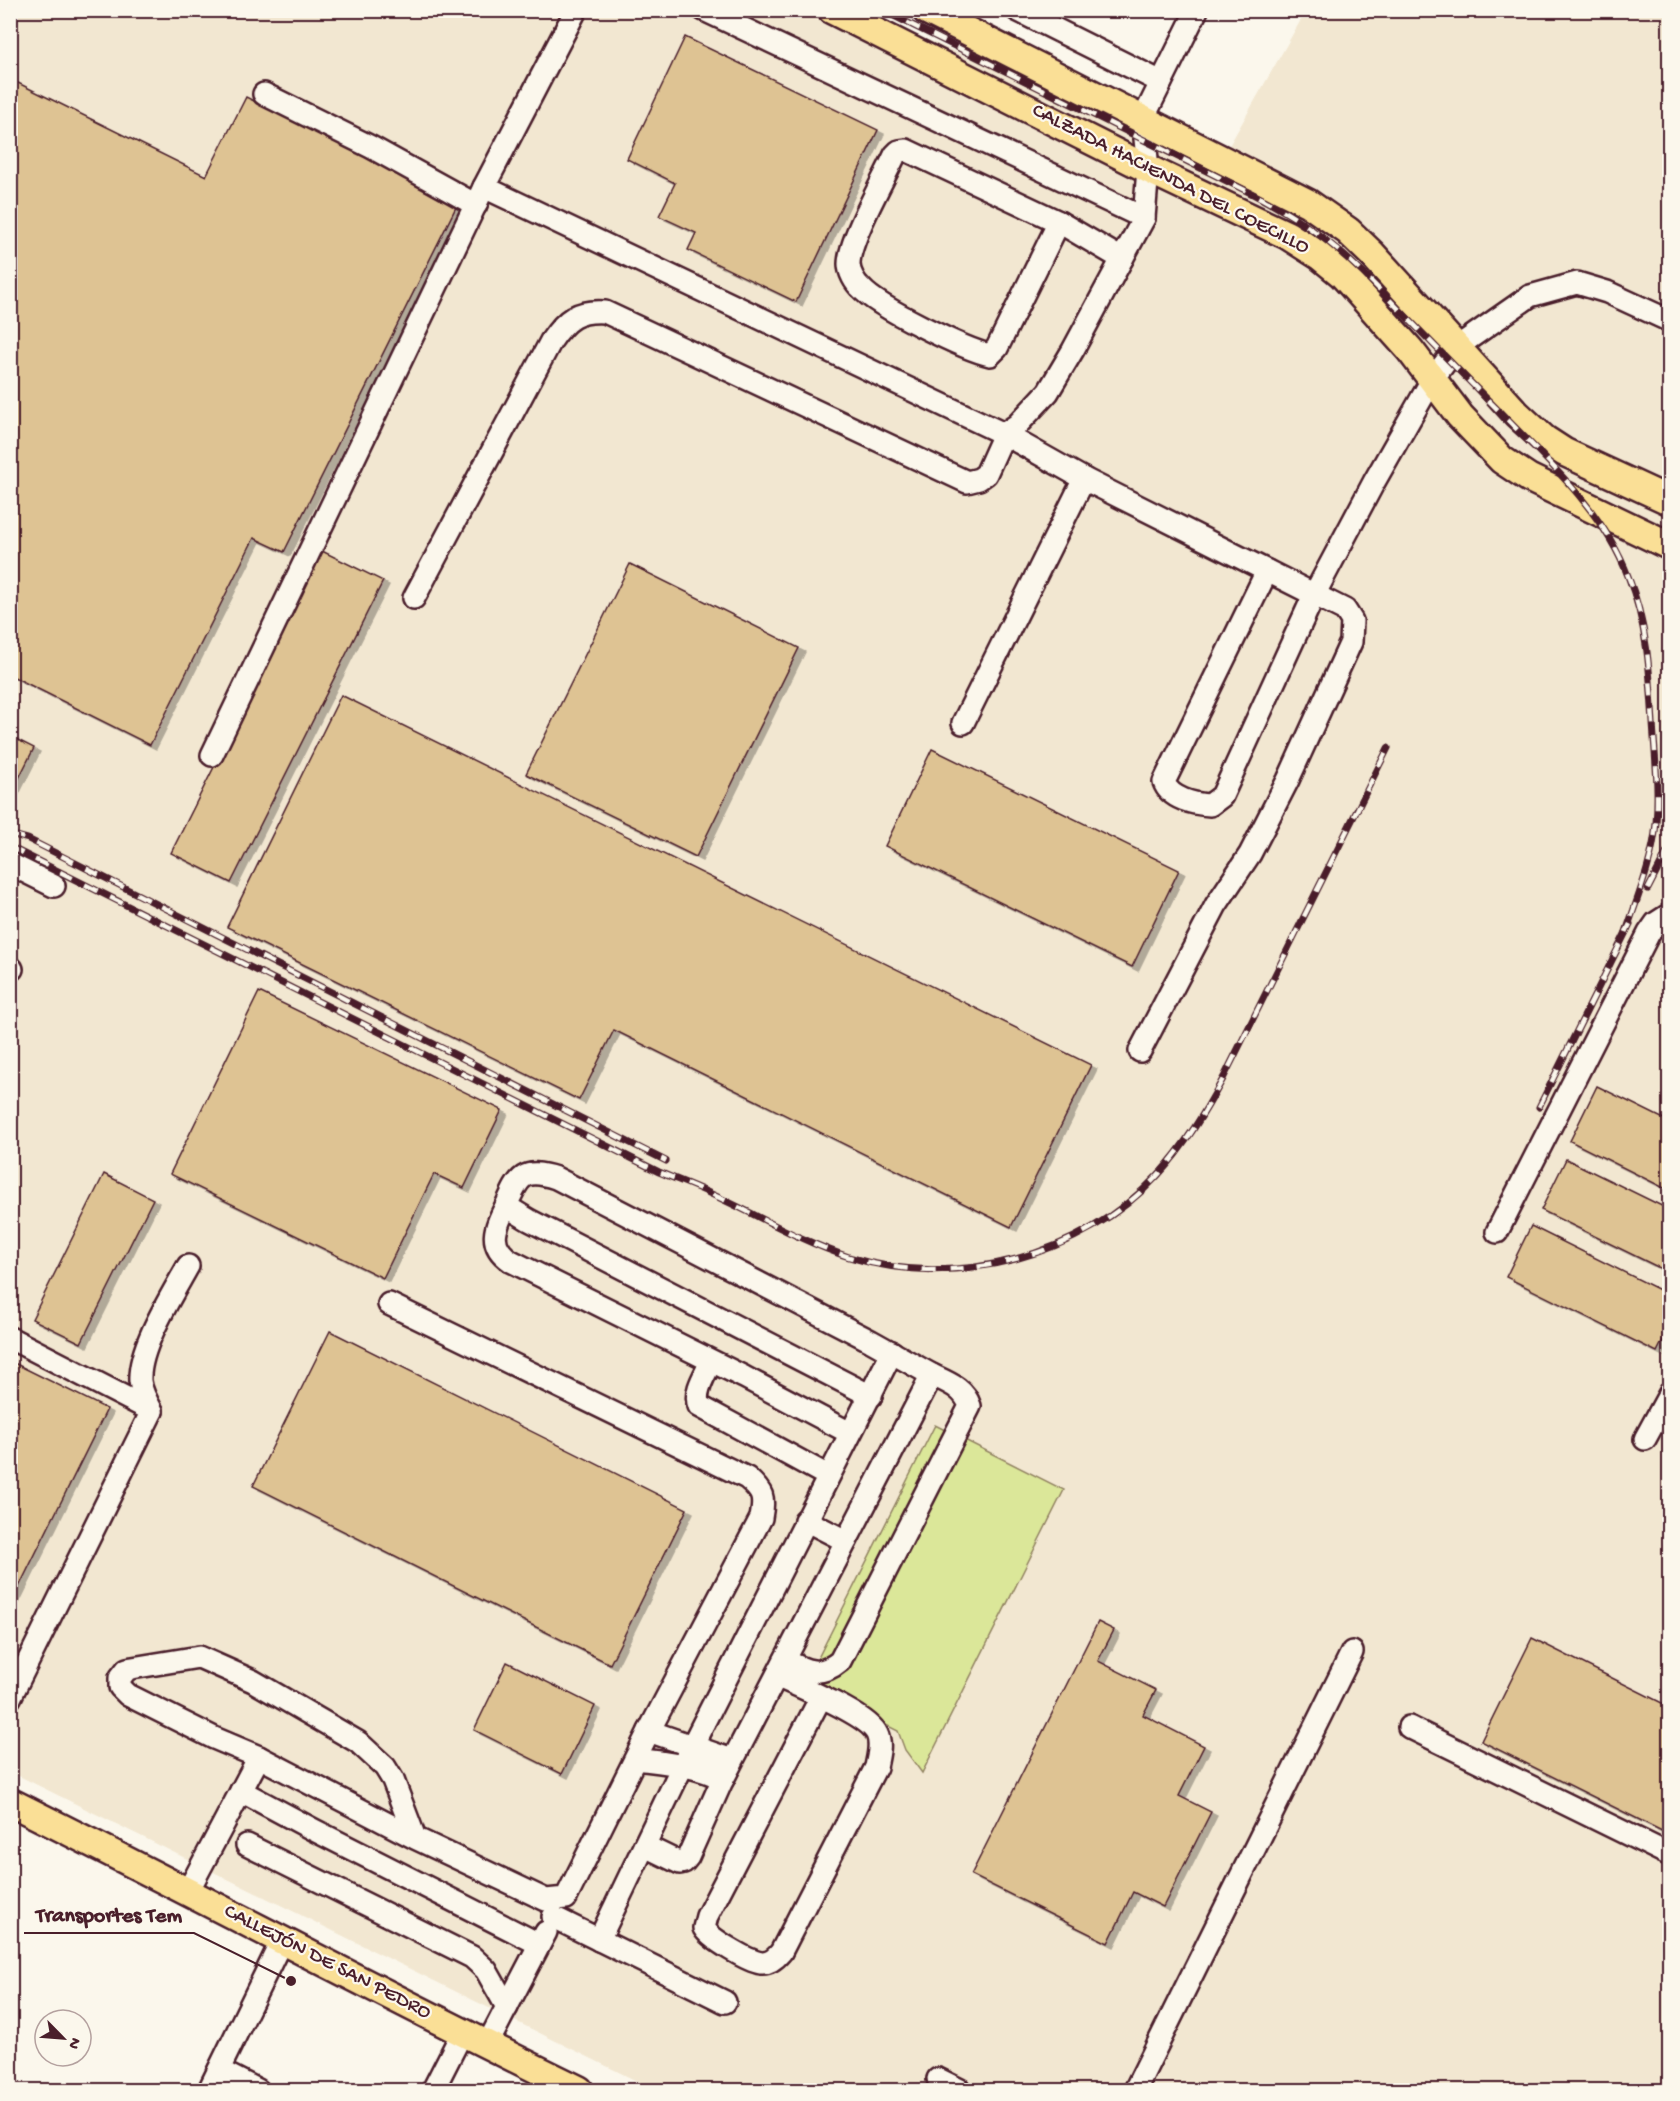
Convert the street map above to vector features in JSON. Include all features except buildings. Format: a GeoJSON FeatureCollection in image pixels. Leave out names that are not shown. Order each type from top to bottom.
{"type":"FeatureCollection","features":[{"type":"Feature","properties":{"kind":"main road","name":"CALZADA HACIENDA DEL COECILLO"},"geometry":{"type":"LineString","coordinates":[[832,10],[1148,169],[1287,235],[1320,256],[1342,274],[1366,300],[1410,350],[1460,416],[1502,460],[1529,478],[1670,546]]}},
{"type":"Feature","properties":{"kind":"main road","name":"CALZADA HACIENDA DEL COECILLO"},"geometry":{"type":"LineString","coordinates":[[926,10],[1308,202],[1372,254],[1517,414],[1544,439],[1564,452],[1670,501]]}},
{"type":"Feature","properties":{"kind":"main road","name":"CALLEJÓN DE SAN PEDRO"},"geometry":{"type":"LineString","coordinates":[[10,1802],[579,2091]]}},
{"type":"Feature","properties":{"kind":"street"},"geometry":{"type":"LineString","coordinates":[[212,755],[480,196],[576,10]]}},
{"type":"Feature","properties":{"kind":"street"},"geometry":{"type":"LineString","coordinates":[[704,10],[1144,218]]}},
{"type":"Feature","properties":{"kind":"street"},"geometry":{"type":"LineString","coordinates":[[1017,10],[1161,82]]}},
{"type":"Feature","properties":{"kind":"street"},"geometry":{"type":"LineString","coordinates":[[414,598],[551,341],[564,322],[580,314],[594,311],[605,312],[967,482],[979,479],[986,474],[1004,434],[1017,425],[1048,392],[1144,218],[1148,169],[1143,119],[1197,10]]}},
{"type":"Feature","properties":{"kind":"street"},"geometry":{"type":"LineString","coordinates":[[264,94],[370,147],[1004,434],[1084,479],[1345,610],[1352,621],[1351,642],[1288,780],[1250,854],[1216,905],[1140,1051]]}},
{"type":"Feature","properties":{"kind":"street"},"geometry":{"type":"LineString","coordinates":[[1059,222],[997,348],[990,354],[943,336],[873,298],[860,288],[849,266],[853,245],[895,155],[899,151],[906,150],[1059,222],[1122,259]]}},
{"type":"Feature","properties":{"kind":"street"},"geometry":{"type":"LineString","coordinates":[[1267,571],[1164,782],[1167,788],[1177,796],[1201,805],[1210,805],[1222,796],[1314,595],[1432,380],[1456,347],[1530,296],[1577,284],[1607,292],[1670,321]]}},
{"type":"Feature","properties":{"kind":"street"},"geometry":{"type":"LineString","coordinates":[[963,723],[1084,479]]}},
{"type":"Feature","properties":{"kind":"street"},"geometry":{"type":"LineString","coordinates":[[10,864],[54,886]]}},
{"type":"Feature","properties":{"kind":"street"},"geometry":{"type":"LineString","coordinates":[[1497,1232],[1649,933],[1656,923],[1670,914]]}},
{"type":"Feature","properties":{"kind":"street"},"geometry":{"type":"LineString","coordinates":[[781,1668],[823,1672],[840,1661],[970,1407],[966,1396],[956,1386],[556,1178],[538,1172],[524,1176],[518,1182],[496,1227],[496,1246],[505,1257],[850,1433]]}},
{"type":"Feature","properties":{"kind":"street"},"geometry":{"type":"LineString","coordinates":[[506,1206],[870,1396]]}},
{"type":"Feature","properties":{"kind":"street"},"geometry":{"type":"LineString","coordinates":[[152,1411],[140,1381],[143,1361],[156,1325],[188,1266]]}},
{"type":"Feature","properties":{"kind":"street"},"geometry":{"type":"LineString","coordinates":[[389,1304],[747,1478],[761,1490],[763,1504],[761,1518],[566,1898],[553,1917],[487,2045]]}},
{"type":"Feature","properties":{"kind":"street"},"geometry":{"type":"LineString","coordinates":[[10,1338],[152,1411]]}},
{"type":"Feature","properties":{"kind":"street"},"geometry":{"type":"LineString","coordinates":[[599,1940],[687,1756],[892,1352]]}},
{"type":"Feature","properties":{"kind":"street"},"geometry":{"type":"LineString","coordinates":[[711,1362],[699,1387],[697,1401],[699,1406],[828,1476]]}},
{"type":"Feature","properties":{"kind":"street"},"geometry":{"type":"LineString","coordinates":[[645,1846],[680,1863],[686,1861],[728,1769],[932,1375]]}},
{"type":"Feature","properties":{"kind":"street"},"geometry":{"type":"LineString","coordinates":[[1645,1439],[1670,1393]]}},
{"type":"Feature","properties":{"kind":"street"},"geometry":{"type":"LineString","coordinates":[[10,1698],[152,1411]]}},
{"type":"Feature","properties":{"kind":"street"},"geometry":{"type":"LineString","coordinates":[[805,1521],[846,1541]]}},
{"type":"Feature","properties":{"kind":"street"},"geometry":{"type":"LineString","coordinates":[[1135,2091],[1352,1652]]}},
{"type":"Feature","properties":{"kind":"street"},"geometry":{"type":"LineString","coordinates":[[415,1838],[393,1780],[385,1767],[358,1742],[253,1681],[199,1657],[132,1668],[123,1673],[120,1678],[120,1687],[128,1695],[214,1738],[259,1757],[415,1838],[546,1900],[566,1898]]}},
{"type":"Feature","properties":{"kind":"street"},"geometry":{"type":"LineString","coordinates":[[781,1668],[821,1697],[858,1716],[877,1733],[880,1744],[876,1767],[781,1952],[775,1959],[760,1963],[709,1935],[704,1928],[707,1916],[821,1697]]}},
{"type":"Feature","properties":{"kind":"street"},"geometry":{"type":"LineString","coordinates":[[1409,1726],[1670,1855]]}},
{"type":"Feature","properties":{"kind":"street"},"geometry":{"type":"LineString","coordinates":[[650,1731],[706,1771],[728,1769]]}},
{"type":"Feature","properties":{"kind":"street"},"geometry":{"type":"LineString","coordinates":[[636,1760],[687,1756]]}},
{"type":"Feature","properties":{"kind":"street"},"geometry":{"type":"LineString","coordinates":[[188,1891],[259,1757]]}},
{"type":"Feature","properties":{"kind":"street"},"geometry":{"type":"LineString","coordinates":[[241,1791],[539,1944]]}},
{"type":"Feature","properties":{"kind":"street"},"geometry":{"type":"LineString","coordinates":[[247,1845],[472,1957],[486,1970],[507,2007]]}},
{"type":"Feature","properties":{"kind":"street"},"geometry":{"type":"LineString","coordinates":[[553,1917],[725,2002]]}},
{"type":"Feature","properties":{"kind":"street"},"geometry":{"type":"LineString","coordinates":[[209,2091],[282,1940]]}},
{"type":"Feature","properties":{"kind":"street"},"geometry":{"type":"LineString","coordinates":[[433,2091],[462,2033]]}},
{"type":"Feature","properties":{"kind":"street"},"geometry":{"type":"LineString","coordinates":[[219,2070],[258,2091]]}},
{"type":"Feature","properties":{"kind":"street"},"geometry":{"type":"LineString","coordinates":[[938,2079],[960,2091]]}},
{"type":"Feature","properties":{"kind":"shaded area"},"geometry":{"type":"Polygon","coordinates":[[[21,10],[861,11],[1218,165],[1306,11],[1669,11],[1669,2090],[655,2090],[11,1772],[10,32],[21,10]]]}},
{"type":"Feature","properties":{"kind":"green space"},"geometry":{"type":"Polygon","coordinates":[[[935,1425],[1064,1490],[922,1773],[905,1750],[898,1731],[805,1684],[935,1425]]]}},
{"type":"Feature","properties":{"kind":"railway"},"geometry":{"type":"LineString","coordinates":[[882,10],[1253,194],[1311,229],[1363,273],[1573,488],[1604,530],[1628,576],[1640,612],[1651,686],[1657,786],[1656,823],[1648,864],[1626,932]]}},
{"type":"Feature","properties":{"kind":"railway"},"geometry":{"type":"LineString","coordinates":[[10,847],[659,1172],[831,1251],[890,1266],[932,1270],[974,1267],[1015,1259],[1055,1246],[1093,1227],[1127,1203],[1158,1175],[1177,1152],[1202,1116],[1224,1077],[1388,748]]}},
{"type":"Feature","properties":{"kind":"railway"},"geometry":{"type":"LineString","coordinates":[[10,834],[28,839],[666,1161]]}},
{"type":"Feature","properties":{"kind":"railway"},"geometry":{"type":"LineString","coordinates":[[1648,889],[1670,846]]}},
{"type":"Feature","properties":{"kind":"railway"},"geometry":{"type":"LineString","coordinates":[[1539,1107],[1630,924]]}},
{"type":"Feature","properties":{"kind":"place","name":"Transportes Tem"},"geometry":{"type":"Point","coordinates":[291,1981]}}]}
